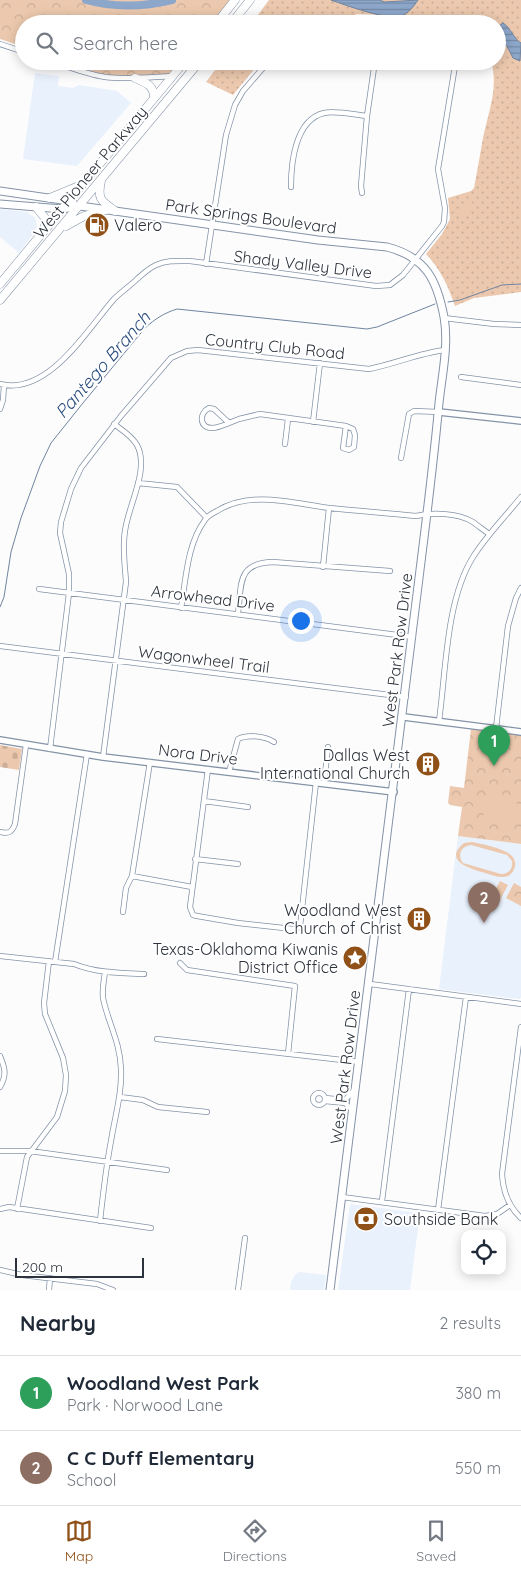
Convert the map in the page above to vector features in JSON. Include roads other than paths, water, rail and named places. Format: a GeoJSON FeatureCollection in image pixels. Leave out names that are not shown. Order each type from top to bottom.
{"type":"FeatureCollection","features":[{"type":"Feature","properties":{"kind":"main road"},"geometry":{"type":"LineString","coordinates":[[223,15],[235,0]]}},
{"type":"Feature","properties":{"kind":"main road"},"geometry":{"type":"LineString","coordinates":[[238,15],[250,0]]}},
{"type":"Feature","properties":{"kind":"main road","name":"West Pioneer Parkway"},"geometry":{"type":"LineString","coordinates":[[0,284],[177,70]]}},
{"type":"Feature","properties":{"kind":"main road","name":"West Pioneer Parkway"},"geometry":{"type":"LineString","coordinates":[[0,300],[193,70]]}},
{"type":"Feature","properties":{"kind":"main road"},"geometry":{"type":"LineString","coordinates":[[135,78],[150,85],[154,91],[154,98]]}},
{"type":"Feature","properties":{"kind":"main road"},"geometry":{"type":"LineString","coordinates":[[101,181],[100,200],[115,211]]}},
{"type":"Feature","properties":{"kind":"main road"},"geometry":{"type":"LineString","coordinates":[[50,198],[73,190],[83,184]]}},
{"type":"Feature","properties":{"kind":"main road","name":"Park Springs Boulevard"},"geometry":{"type":"LineString","coordinates":[[0,191],[69,201],[80,206],[106,210],[318,240],[387,247],[416,259]]}},
{"type":"Feature","properties":{"kind":"main road","name":"Park Springs Boulevard"},"geometry":{"type":"LineString","coordinates":[[0,204],[62,210],[80,206]]}},
{"type":"Feature","properties":{"kind":"main road"},"geometry":{"type":"LineString","coordinates":[[36,207],[44,218],[45,229]]}},
{"type":"Feature","properties":{"kind":"main road"},"geometry":{"type":"LineString","coordinates":[[60,229],[84,216],[106,210]]}},
{"type":"Feature","properties":{"kind":"main road","name":"West Park Row Drive"},"geometry":{"type":"LineString","coordinates":[[330,1290],[404,717],[445,350],[444,318],[433,280],[424,266],[416,259]]}},
{"type":"Feature","properties":{"kind":"street"},"geometry":{"type":"LineString","coordinates":[[0,44],[15,49]]}},
{"type":"Feature","properties":{"kind":"street"},"geometry":{"type":"LineString","coordinates":[[78,70],[107,77],[172,76]]}},
{"type":"Feature","properties":{"kind":"street"},"geometry":{"type":"LineString","coordinates":[[206,264],[226,135],[232,114],[243,92],[261,70]]}},
{"type":"Feature","properties":{"kind":"street"},"geometry":{"type":"LineString","coordinates":[[362,193],[367,116],[374,70]]}},
{"type":"Feature","properties":{"kind":"street","name":"Shady Valley Drive"},"geometry":{"type":"LineString","coordinates":[[2,384],[30,382],[53,369],[116,297],[151,268],[167,261],[190,261],[383,287],[396,282],[442,226],[445,217],[438,169],[454,70]]}},
{"type":"Feature","properties":{"kind":"street"},"geometry":{"type":"LineString","coordinates":[[291,187],[292,160],[295,148],[304,129],[310,122],[325,112],[367,116]]}},
{"type":"Feature","properties":{"kind":"street"},"geometry":{"type":"LineString","coordinates":[[444,318],[521,325]]}},
{"type":"Feature","properties":{"kind":"street","name":"Country Club Road"},"geometry":{"type":"LineString","coordinates":[[50,749],[69,592],[69,574],[60,533],[62,513],[81,468],[114,424],[171,358],[187,351],[198,350],[369,369],[390,365],[430,352],[445,350]]}},
{"type":"Feature","properties":{"kind":"street"},"geometry":{"type":"LineString","coordinates":[[313,422],[320,363]]}},
{"type":"Feature","properties":{"kind":"street"},"geometry":{"type":"LineString","coordinates":[[461,377],[521,385]]}},
{"type":"Feature","properties":{"kind":"street"},"geometry":{"type":"LineString","coordinates":[[0,409],[2,384]]}},
{"type":"Feature","properties":{"kind":"street"},"geometry":{"type":"LineString","coordinates":[[229,423],[214,409],[206,409],[202,416],[202,423],[210,428],[229,423],[239,419],[260,414],[346,426],[353,429],[354,435],[354,447],[349,450],[343,448],[346,426]]}},
{"type":"Feature","properties":{"kind":"street"},"geometry":{"type":"LineString","coordinates":[[401,458],[409,414],[414,411],[521,422]]}},
{"type":"Feature","properties":{"kind":"street"},"geometry":{"type":"LineString","coordinates":[[285,444],[288,419]]}},
{"type":"Feature","properties":{"kind":"street"},"geometry":{"type":"LineString","coordinates":[[103,756],[126,582],[124,532],[138,483],[141,455],[137,444],[114,424]]}},
{"type":"Feature","properties":{"kind":"street"},"geometry":{"type":"LineString","coordinates":[[138,483],[177,487],[206,517]]}},
{"type":"Feature","properties":{"kind":"street"},"geometry":{"type":"LineString","coordinates":[[439,721],[454,607],[461,583],[472,558],[489,534],[521,496]]}},
{"type":"Feature","properties":{"kind":"street"},"geometry":{"type":"LineString","coordinates":[[181,608],[193,544],[206,517],[225,506],[251,500],[272,500],[329,508],[416,516],[427,514],[464,518],[489,534]]}},
{"type":"Feature","properties":{"kind":"street"},"geometry":{"type":"LineString","coordinates":[[323,566],[329,508]]}},
{"type":"Feature","properties":{"kind":"street"},"geometry":{"type":"LineString","coordinates":[[238,614],[242,577],[245,571],[250,567],[265,562],[390,571]]}},
{"type":"Feature","properties":{"kind":"street"},"geometry":{"type":"LineString","coordinates":[[496,728],[508,626],[521,588]]}},
{"type":"Feature","properties":{"kind":"street","name":"Arrowhead Drive"},"geometry":{"type":"LineString","coordinates":[[39,589],[412,637]]}},
{"type":"Feature","properties":{"kind":"street","name":"Wagonwheel Trail"},"geometry":{"type":"LineString","coordinates":[[0,646],[406,697]]}},
{"type":"Feature","properties":{"kind":"street"},"geometry":{"type":"LineString","coordinates":[[404,717],[521,732]]}},
{"type":"Feature","properties":{"kind":"street"},"geometry":{"type":"LineString","coordinates":[[229,772],[238,739],[247,736],[269,739],[274,742]]}},
{"type":"Feature","properties":{"kind":"street","name":"Nora Drive"},"geometry":{"type":"LineString","coordinates":[[0,740],[87,754],[394,792]]}},
{"type":"Feature","properties":{"kind":"street"},"geometry":{"type":"LineString","coordinates":[[0,832],[10,832],[15,824],[26,745]]}},
{"type":"Feature","properties":{"kind":"street"},"geometry":{"type":"LineString","coordinates":[[324,783],[328,747]]}},
{"type":"Feature","properties":{"kind":"street"},"geometry":{"type":"LineString","coordinates":[[17,1209],[27,1157],[57,1117],[64,1100],[66,1075],[63,1058],[45,1014],[44,1003],[87,754]]}},
{"type":"Feature","properties":{"kind":"street"},"geometry":{"type":"LineString","coordinates":[[123,912],[126,888],[132,876],[150,762]]}},
{"type":"Feature","properties":{"kind":"street"},"geometry":{"type":"LineString","coordinates":[[208,769],[192,887],[190,907],[193,915],[293,930],[300,927],[316,782]]}},
{"type":"Feature","properties":{"kind":"street"},"geometry":{"type":"LineString","coordinates":[[204,801],[248,807]]}},
{"type":"Feature","properties":{"kind":"street"},"geometry":{"type":"LineString","coordinates":[[195,859],[238,864]]}},
{"type":"Feature","properties":{"kind":"street"},"geometry":{"type":"LineString","coordinates":[[132,876],[192,887]]}},
{"type":"Feature","properties":{"kind":"street"},"geometry":{"type":"LineString","coordinates":[[0,956],[74,964],[105,972],[144,974]]}},
{"type":"Feature","properties":{"kind":"street"},"geometry":{"type":"LineString","coordinates":[[180,963],[187,970],[295,986],[288,1054]]}},
{"type":"Feature","properties":{"kind":"street"},"geometry":{"type":"LineString","coordinates":[[100,1221],[120,1097],[121,1067],[119,1046],[103,999],[105,972]]}},
{"type":"Feature","properties":{"kind":"street"},"geometry":{"type":"LineString","coordinates":[[370,984],[521,1004]]}},
{"type":"Feature","properties":{"kind":"street"},"geometry":{"type":"LineString","coordinates":[[382,1202],[409,989]]}},
{"type":"Feature","properties":{"kind":"street"},"geometry":{"type":"LineString","coordinates":[[438,1210],[466,997]]}},
{"type":"Feature","properties":{"kind":"street"},"geometry":{"type":"LineString","coordinates":[[521,1027],[502,1174],[503,1186],[510,1205],[521,1218]]}},
{"type":"Feature","properties":{"kind":"street"},"geometry":{"type":"LineString","coordinates":[[158,1039],[360,1062]]}},
{"type":"Feature","properties":{"kind":"street"},"geometry":{"type":"LineString","coordinates":[[0,1056],[5,1067],[5,1076],[0,1087]]}},
{"type":"Feature","properties":{"kind":"street"},"geometry":{"type":"LineString","coordinates":[[345,1102],[357,1088]]}},
{"type":"Feature","properties":{"kind":"street"},"geometry":{"type":"LineString","coordinates":[[120,1097],[138,1099],[158,1108],[207,1112]]}},
{"type":"Feature","properties":{"kind":"street"},"geometry":{"type":"LineString","coordinates":[[325,1100],[345,1102],[354,1112]]}},
{"type":"Feature","properties":{"kind":"street"},"geometry":{"type":"LineString","coordinates":[[0,1150],[30,1151],[167,1170]]}},
{"type":"Feature","properties":{"kind":"street"},"geometry":{"type":"LineString","coordinates":[[342,1197],[492,1216],[510,1205]]}},
{"type":"Feature","properties":{"kind":"street"},"geometry":{"type":"LineString","coordinates":[[0,1209],[9,1207],[152,1228]]}},
{"type":"Feature","properties":{"kind":"street"},"geometry":{"type":"LineString","coordinates":[[238,1290],[245,1238]]}},
{"type":"Feature","properties":{"kind":"street"},"geometry":{"type":"LineString","coordinates":[[0,1270],[22,1275],[97,1284],[113,1290]]}},
{"type":"Feature","properties":{"kind":"street"},"geometry":{"type":"LineString","coordinates":[[49,1290],[50,1278]]}},
{"type":"Feature","properties":{"kind":"water"},"geometry":{"type":"Polygon","coordinates":[[[331,0],[379,0],[385,2],[418,0],[404,15],[382,15],[331,0]]]}},
{"type":"Feature","properties":{"kind":"water"},"geometry":{"type":"Polygon","coordinates":[[[506,26],[521,43],[520,61],[513,58],[507,46],[506,26]]]}},
{"type":"Feature","properties":{"kind":"waterway"},"geometry":{"type":"LineString","coordinates":[[86,0],[129,6],[172,0]]}},
{"type":"Feature","properties":{"kind":"waterway","name":"Pantego Branch"},"geometry":{"type":"LineString","coordinates":[[448,302],[460,300],[502,285],[521,284]]}},
{"type":"Feature","properties":{"kind":"waterway","name":"Pantego Branch"},"geometry":{"type":"LineString","coordinates":[[0,607],[4,597],[11,552],[21,518],[40,466],[51,443],[145,328],[156,319],[177,309],[367,329],[377,327],[435,304]]}},
{"type":"Feature","properties":{"kind":"place","name":"Valero"},"geometry":{"type":"Point","coordinates":[97,225]}},
{"type":"Feature","properties":{"kind":"place","name":"Dallas West International Church"},"geometry":{"type":"Point","coordinates":[428,764]}},
{"type":"Feature","properties":{"kind":"place","name":"Woodland West Park"},"geometry":{"type":"Point","coordinates":[494,766]}},
{"type":"Feature","properties":{"kind":"place","name":"Woodland West Church of Christ"},"geometry":{"type":"Point","coordinates":[419,919]}},
{"type":"Feature","properties":{"kind":"place","name":"C C Duff Elementary"},"geometry":{"type":"Point","coordinates":[484,923]}},
{"type":"Feature","properties":{"kind":"place","name":"Texas-Oklahoma Kiwanis District Office"},"geometry":{"type":"Point","coordinates":[355,958]}},
{"type":"Feature","properties":{"kind":"place","name":"Southside Bank"},"geometry":{"type":"Point","coordinates":[366,1219]}}]}
